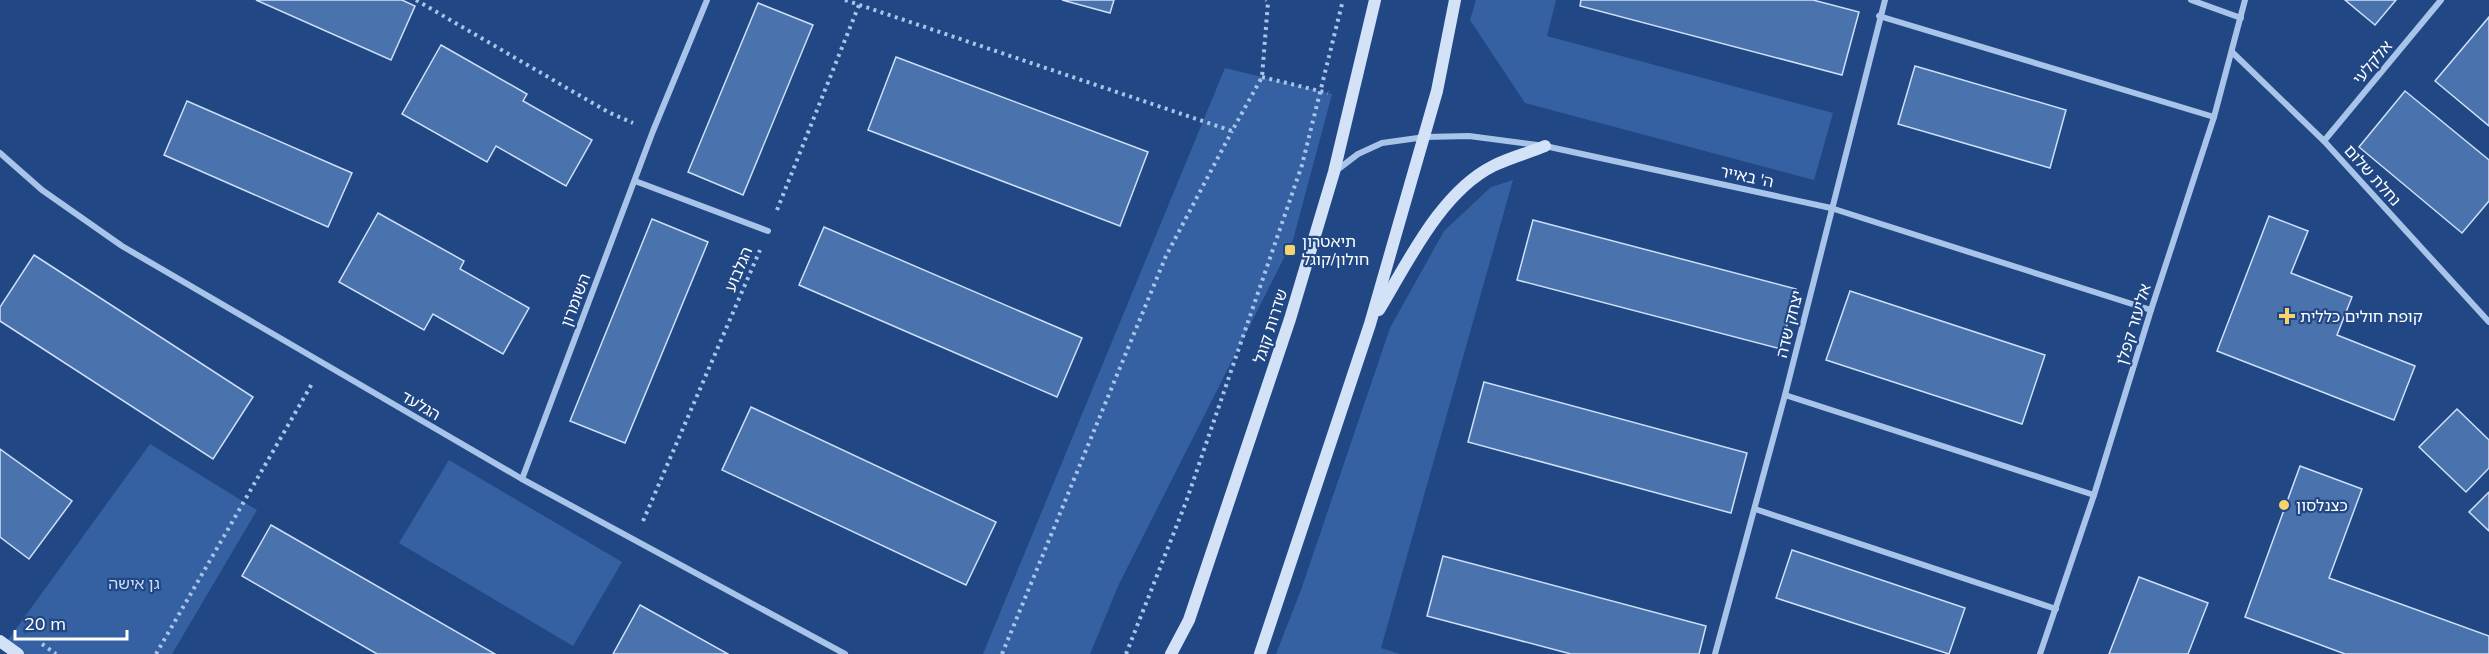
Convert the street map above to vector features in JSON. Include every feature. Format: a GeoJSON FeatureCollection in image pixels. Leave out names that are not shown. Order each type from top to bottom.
{"type":"FeatureCollection","features":[{"type":"Feature","properties":{"kind":"street","name":"השומרון"},"geometry":{"type":"LineString","coordinates":[[522,479],[653,131],[707,0]]}},
{"type":"Feature","properties":{"kind":"street","name":"שדרות קוגל"},"geometry":{"type":"LineString","coordinates":[[1171,654],[1189,621],[1290,319],[1334,172],[1375,0]]}},
{"type":"Feature","properties":{"kind":"street"},"geometry":{"type":"LineString","coordinates":[[1260,654],[1370,324],[1425,137],[1437,91],[1455,0]]}},
{"type":"Feature","properties":{"kind":"street","name":"יצחק שדה"},"geometry":{"type":"LineString","coordinates":[[1715,654],[1785,395],[1879,16],[1885,0]]}},
{"type":"Feature","properties":{"kind":"street"},"geometry":{"type":"LineString","coordinates":[[2191,0],[2241,18]]}},
{"type":"Feature","properties":{"kind":"street","name":"אליעזר קפלן"},"geometry":{"type":"LineString","coordinates":[[2040,654],[2094,495],[2214,117],[2245,0]]}},
{"type":"Feature","properties":{"kind":"street","name":"אלקלעי"},"geometry":{"type":"LineString","coordinates":[[2324,141],[2441,0]]}},
{"type":"Feature","properties":{"kind":"street"},"geometry":{"type":"LineString","coordinates":[[1879,16],[2214,117]]}},
{"type":"Feature","properties":{"kind":"street","name":"נחלת שלום"},"geometry":{"type":"LineString","coordinates":[[2232,52],[2324,141],[2489,322]]}},
{"type":"Feature","properties":{"kind":"street","name":"ה' באייר"},"geometry":{"type":"LineString","coordinates":[[1334,172],[1358,154],[1382,143],[1425,137],[1469,136],[1545,146],[1831,208],[2151,310]]}},
{"type":"Feature","properties":{"kind":"street"},"geometry":{"type":"LineString","coordinates":[[1370,324],[1431,224],[1461,189],[1491,167],[1545,146]]}},
{"type":"Feature","properties":{"kind":"street","name":"הגלעד"},"geometry":{"type":"LineString","coordinates":[[0,153],[42,190],[122,246],[522,479],[845,654]]}},
{"type":"Feature","properties":{"kind":"street"},"geometry":{"type":"LineString","coordinates":[[635,181],[768,231]]}},
{"type":"Feature","properties":{"kind":"street"},"geometry":{"type":"LineString","coordinates":[[1785,395],[2094,495]]}},
{"type":"Feature","properties":{"kind":"street"},"geometry":{"type":"LineString","coordinates":[[1755,509],[2056,609]]}},
{"type":"Feature","properties":{"kind":"street"},"geometry":{"type":"LineString","coordinates":[[0,640],[18,654]]}},
{"type":"Feature","properties":{"kind":"path"},"geometry":{"type":"LineString","coordinates":[[416,0],[608,112],[653,131]]}},
{"type":"Feature","properties":{"kind":"path"},"geometry":{"type":"LineString","coordinates":[[845,0],[1232,131]]}},
{"type":"Feature","properties":{"kind":"path"},"geometry":{"type":"LineString","coordinates":[[1002,654],[1166,256],[1262,77],[1268,2],[1266,0]]}},
{"type":"Feature","properties":{"kind":"path"},"geometry":{"type":"LineString","coordinates":[[1126,654],[1186,502],[1302,165],[1343,0]]}},
{"type":"Feature","properties":{"kind":"path","name":"הגלבוע"},"geometry":{"type":"LineString","coordinates":[[634,541],[768,231],[859,5]]}},
{"type":"Feature","properties":{"kind":"path"},"geometry":{"type":"LineString","coordinates":[[1262,77],[1352,96]]}},
{"type":"Feature","properties":{"kind":"path"},"geometry":{"type":"LineString","coordinates":[[156,654],[324,363]]}},
{"type":"Feature","properties":{"kind":"green space"},"geometry":{"type":"Polygon","coordinates":[[[1476,0],[1556,0],[1547,36],[1833,113],[1814,180],[1525,103],[1470,20],[1476,0]]]}},
{"type":"Feature","properties":{"kind":"green space"},"geometry":{"type":"Polygon","coordinates":[[[1225,68],[1332,94],[1293,240],[1119,584],[1090,654],[983,654],[1225,68]]]}},
{"type":"Feature","properties":{"kind":"green space"},"geometry":{"type":"Polygon","coordinates":[[[1513,180],[1381,648],[1400,654],[1276,654],[1301,590],[1390,328],[1444,231],[1491,187],[1513,180]]]}},
{"type":"Feature","properties":{"kind":"green space","name":"גן אישה"},"geometry":{"type":"Polygon","coordinates":[[[150,444],[257,510],[172,654],[18,654],[5,644],[150,444]]]}},
{"type":"Feature","properties":{"kind":"green space"},"geometry":{"type":"Polygon","coordinates":[[[449,460],[622,562],[573,646],[399,543],[449,460]]]}},
{"type":"Feature","properties":{"kind":"building"},"geometry":{"type":"Polygon","coordinates":[[[256,0],[402,0],[415,6],[391,60],[256,0]]]}},
{"type":"Feature","properties":{"kind":"building"},"geometry":{"type":"Polygon","coordinates":[[[1062,0],[1114,0],[1110,13],[1062,0]]]}},
{"type":"Feature","properties":{"kind":"building"},"geometry":{"type":"Polygon","coordinates":[[[1581,0],[1813,0],[1859,12],[1842,75],[1580,6],[1581,0]]]}},
{"type":"Feature","properties":{"kind":"building"},"geometry":{"type":"Polygon","coordinates":[[[2345,0],[2396,0],[2375,25],[2345,0]]]}},
{"type":"Feature","properties":{"kind":"building"},"geometry":{"type":"Polygon","coordinates":[[[758,3],[813,25],[743,195],[688,172],[758,3]]]}},
{"type":"Feature","properties":{"kind":"building"},"geometry":{"type":"Polygon","coordinates":[[[2489,17],[2489,126],[2435,81],[2489,17]]]}},
{"type":"Feature","properties":{"kind":"building"},"geometry":{"type":"Polygon","coordinates":[[[441,45],[527,94],[523,101],[592,140],[566,186],[496,146],[487,162],[402,114],[441,45]]]}},
{"type":"Feature","properties":{"kind":"building"},"geometry":{"type":"Polygon","coordinates":[[[896,57],[1148,152],[1120,226],[868,130],[896,57]]]}},
{"type":"Feature","properties":{"kind":"building"},"geometry":{"type":"Polygon","coordinates":[[[1915,66],[2066,110],[2050,168],[1898,124],[1915,66]]]}},
{"type":"Feature","properties":{"kind":"building"},"geometry":{"type":"Polygon","coordinates":[[[2405,91],[2489,160],[2489,201],[2462,233],[2359,147],[2405,91]]]}},
{"type":"Feature","properties":{"kind":"building"},"geometry":{"type":"Polygon","coordinates":[[[187,101],[352,173],[328,227],[164,155],[187,101]]]}},
{"type":"Feature","properties":{"kind":"building"},"geometry":{"type":"Polygon","coordinates":[[[378,213],[464,261],[460,269],[529,308],[503,354],[433,314],[424,330],[339,282],[378,213]]]}},
{"type":"Feature","properties":{"kind":"building","name":"קופת חולים כללית"},"geometry":{"type":"Polygon","coordinates":[[[2269,216],[2308,231],[2291,273],[2352,297],[2337,335],[2415,366],[2394,420],[2217,351],[2269,216]]]}},
{"type":"Feature","properties":{"kind":"building"},"geometry":{"type":"Polygon","coordinates":[[[652,219],[708,242],[625,443],[570,421],[652,219]]]}},
{"type":"Feature","properties":{"kind":"building"},"geometry":{"type":"Polygon","coordinates":[[[1533,220],[1796,289],[1781,349],[1517,280],[1533,220]]]}},
{"type":"Feature","properties":{"kind":"building"},"geometry":{"type":"Polygon","coordinates":[[[824,227],[1082,338],[1057,397],[799,285],[824,227]]]}},
{"type":"Feature","properties":{"kind":"building"},"geometry":{"type":"Polygon","coordinates":[[[34,255],[253,397],[213,459],[0,321],[0,307],[34,255]]]}},
{"type":"Feature","properties":{"kind":"building"},"geometry":{"type":"Polygon","coordinates":[[[1850,291],[2045,355],[2022,424],[1826,360],[1850,291]]]}},
{"type":"Feature","properties":{"kind":"building"},"geometry":{"type":"Polygon","coordinates":[[[1484,382],[1747,453],[1731,513],[1468,442],[1484,382]]]}},
{"type":"Feature","properties":{"kind":"building"},"geometry":{"type":"Polygon","coordinates":[[[751,407],[996,522],[966,585],[722,470],[751,407]]]}},
{"type":"Feature","properties":{"kind":"building"},"geometry":{"type":"Polygon","coordinates":[[[2457,409],[2489,440],[2489,468],[2466,492],[2419,447],[2457,409]]]}},
{"type":"Feature","properties":{"kind":"building"},"geometry":{"type":"Polygon","coordinates":[[[0,449],[72,501],[29,559],[0,537],[0,449]]]}},
{"type":"Feature","properties":{"kind":"building"},"geometry":{"type":"Polygon","coordinates":[[[2300,466],[2362,489],[2329,578],[2489,636],[2489,654],[2345,654],[2245,617],[2300,466]]]}},
{"type":"Feature","properties":{"kind":"building"},"geometry":{"type":"Polygon","coordinates":[[[2489,492],[2489,531],[2469,512],[2489,492]]]}},
{"type":"Feature","properties":{"kind":"building"},"geometry":{"type":"Polygon","coordinates":[[[271,525],[495,654],[377,654],[242,576],[271,525]]]}},
{"type":"Feature","properties":{"kind":"building"},"geometry":{"type":"Polygon","coordinates":[[[1792,550],[1965,608],[1949,654],[1776,598],[1792,550]]]}},
{"type":"Feature","properties":{"kind":"building"},"geometry":{"type":"Polygon","coordinates":[[[1443,556],[1706,626],[1699,654],[1571,654],[1427,616],[1443,556]]]}},
{"type":"Feature","properties":{"kind":"building"},"geometry":{"type":"Polygon","coordinates":[[[2139,577],[2208,603],[2188,654],[2109,654],[2139,577]]]}},
{"type":"Feature","properties":{"kind":"building"},"geometry":{"type":"Polygon","coordinates":[[[640,605],[728,654],[613,654],[640,605]]]}},
{"type":"Feature","properties":{"kind":"place","name":"תיאטרון חולון/קוגל"},"geometry":{"type":"Point","coordinates":[1290,250]}},
{"type":"Feature","properties":{"kind":"place","name":"קופת חולים כללית"},"geometry":{"type":"Point","coordinates":[2287,316]}},
{"type":"Feature","properties":{"kind":"place","name":"כצנלסון"},"geometry":{"type":"Point","coordinates":[2284,505]}}]}
